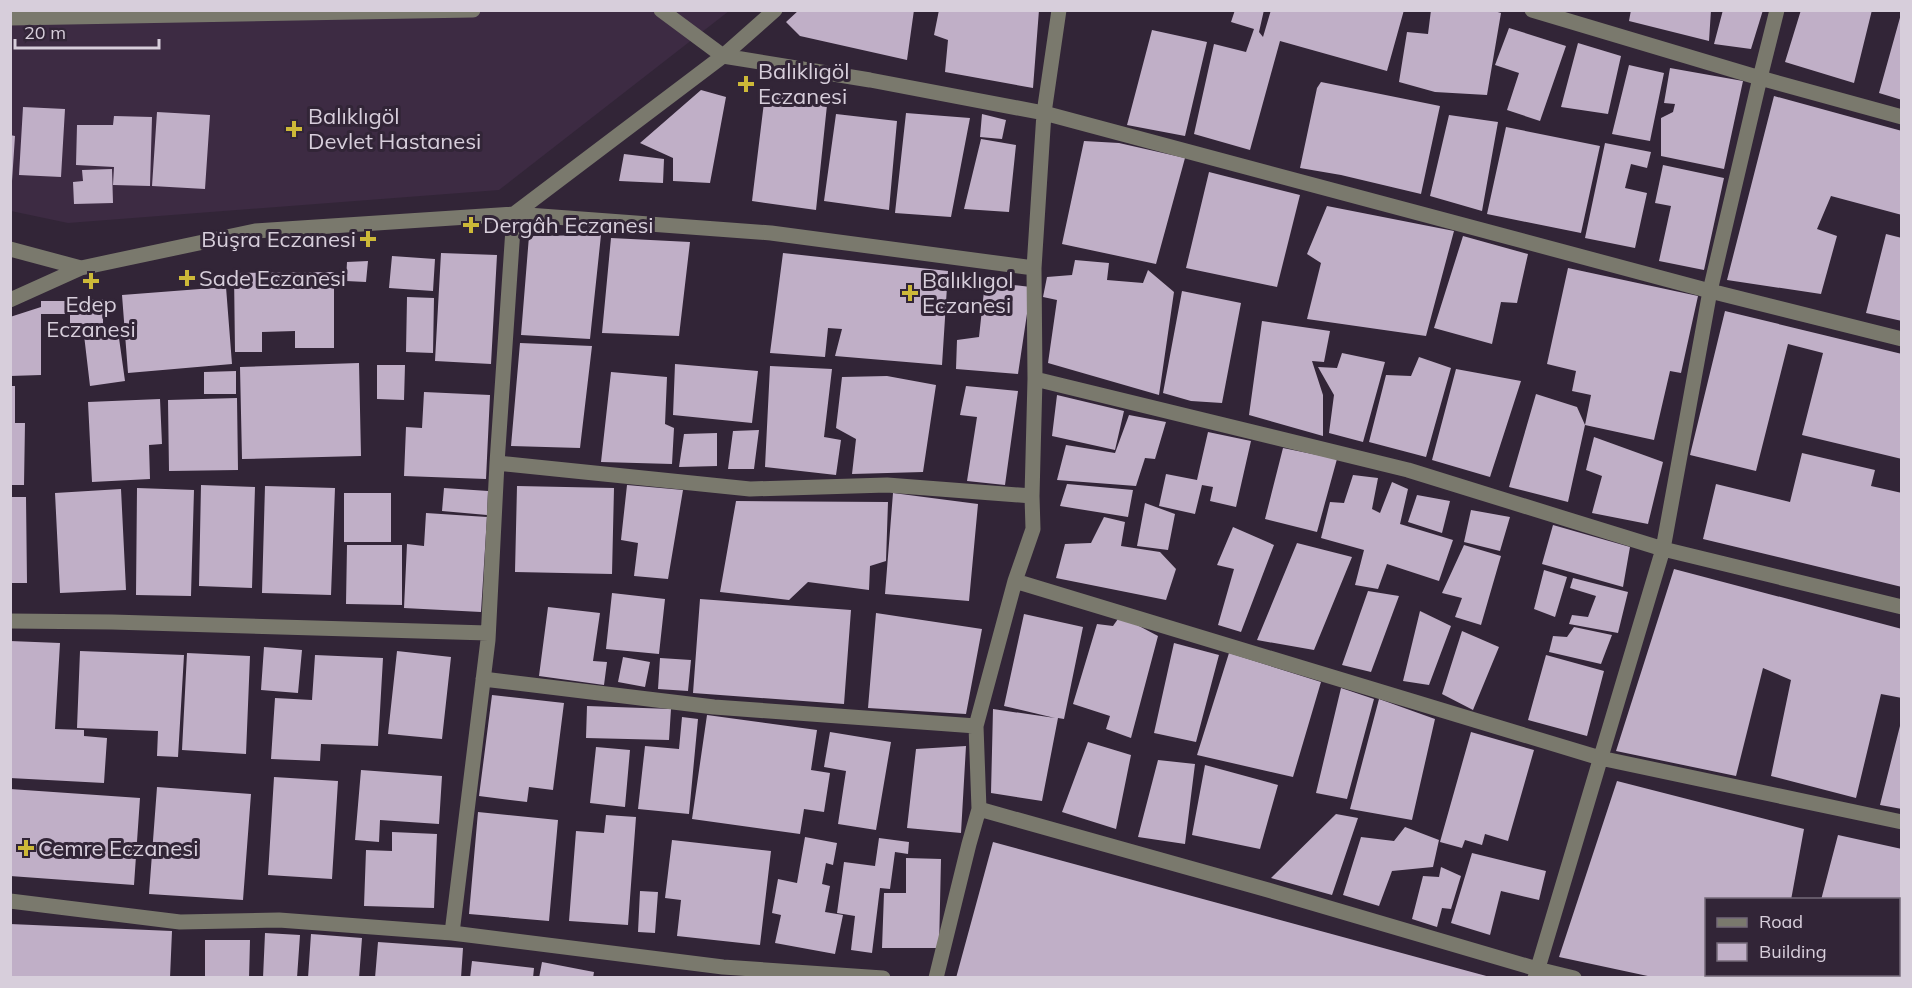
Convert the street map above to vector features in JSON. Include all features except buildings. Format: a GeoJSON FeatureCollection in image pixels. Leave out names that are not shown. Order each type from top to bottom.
{"type":"FeatureCollection","features":[{"type":"Feature","properties":{"kind":"street"},"geometry":{"type":"LineString","coordinates":[[10,18],[188,13],[473,10]]}},
{"type":"Feature","properties":{"kind":"street"},"geometry":{"type":"LineString","coordinates":[[661,10],[723,56],[870,80],[1044,113],[1710,291],[1902,339]]}},
{"type":"Feature","properties":{"kind":"street"},"geometry":{"type":"LineString","coordinates":[[452,933],[488,633],[514,214],[723,56],[775,10]]}},
{"type":"Feature","properties":{"kind":"street"},"geometry":{"type":"LineString","coordinates":[[936,978],[979,809],[976,726],[1015,581],[1033,529],[1034,268],[1044,113],[1059,10]]}},
{"type":"Feature","properties":{"kind":"street"},"geometry":{"type":"LineString","coordinates":[[1532,10],[1760,78],[1902,117]]}},
{"type":"Feature","properties":{"kind":"street"},"geometry":{"type":"LineString","coordinates":[[1536,973],[1663,549],[1710,291],[1777,10]]}},
{"type":"Feature","properties":{"kind":"street"},"geometry":{"type":"LineString","coordinates":[[10,300],[81,268],[255,231],[514,214],[771,233],[1034,268]]}},
{"type":"Feature","properties":{"kind":"street"},"geometry":{"type":"LineString","coordinates":[[10,249],[81,268]]}},
{"type":"Feature","properties":{"kind":"street"},"geometry":{"type":"LineString","coordinates":[[1035,379],[1408,470],[1663,549],[1902,607]]}},
{"type":"Feature","properties":{"kind":"street"},"geometry":{"type":"LineString","coordinates":[[497,463],[750,489],[887,486],[1032,496]]}},
{"type":"Feature","properties":{"kind":"street"},"geometry":{"type":"LineString","coordinates":[[1015,581],[1600,758],[1902,822]]}},
{"type":"Feature","properties":{"kind":"street"},"geometry":{"type":"LineString","coordinates":[[10,621],[488,633]]}},
{"type":"Feature","properties":{"kind":"street"},"geometry":{"type":"LineString","coordinates":[[483,679],[714,707],[976,726]]}},
{"type":"Feature","properties":{"kind":"street"},"geometry":{"type":"LineString","coordinates":[[979,809],[1268,890],[1536,973],[1574,978]]}},
{"type":"Feature","properties":{"kind":"street"},"geometry":{"type":"LineString","coordinates":[[10,901],[180,922],[279,920],[452,933],[723,967],[883,978]]}},
{"type":"Feature","properties":{"kind":"shaded area","name":"Balıklıgöl Devlet Hastanesi"},"geometry":{"type":"Polygon","coordinates":[[[11,11],[729,11],[499,190],[68,223],[11,211],[11,11]]]}},
{"type":"Feature","properties":{"kind":"place","name":"Balıklıgöl Eczanesi"},"geometry":{"type":"Point","coordinates":[746,84]}},
{"type":"Feature","properties":{"kind":"place","name":"Balıklıgöl Devlet Hastanesi"},"geometry":{"type":"Point","coordinates":[294,129]}},
{"type":"Feature","properties":{"kind":"place","name":"Dergâh Eczanesi"},"geometry":{"type":"Point","coordinates":[471,225]}},
{"type":"Feature","properties":{"kind":"place","name":"Büşra Eczanesi"},"geometry":{"type":"Point","coordinates":[368,239]}},
{"type":"Feature","properties":{"kind":"place","name":"Sade Eczanesi"},"geometry":{"type":"Point","coordinates":[187,278]}},
{"type":"Feature","properties":{"kind":"place","name":"Edep Eczanesi"},"geometry":{"type":"Point","coordinates":[91,281]}},
{"type":"Feature","properties":{"kind":"place","name":"Balıklıgol Eczanesi"},"geometry":{"type":"Point","coordinates":[910,293]}},
{"type":"Feature","properties":{"kind":"place","name":"Cemre Eczanesi"},"geometry":{"type":"Point","coordinates":[26,848]}}]}
